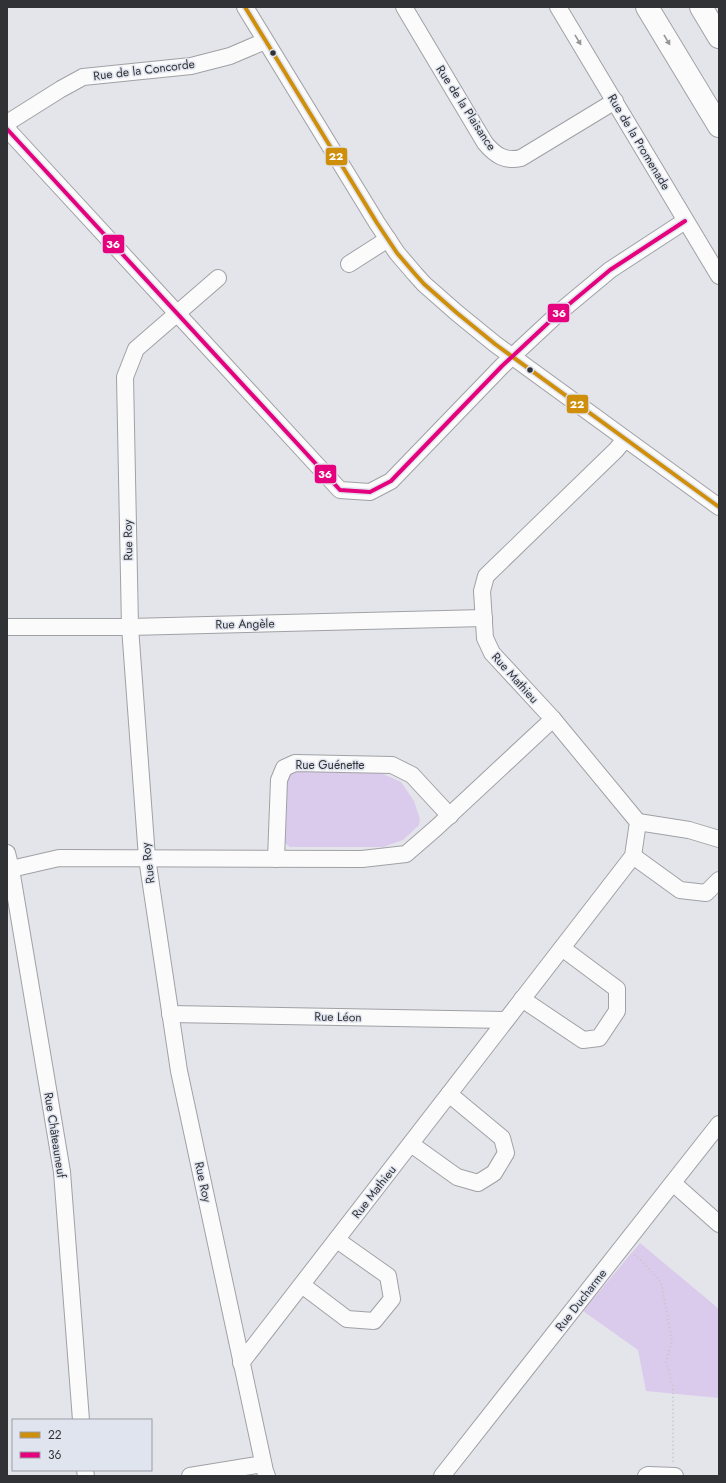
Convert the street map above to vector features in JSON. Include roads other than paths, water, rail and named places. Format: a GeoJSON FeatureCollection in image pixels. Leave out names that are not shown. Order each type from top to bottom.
{"type":"FeatureCollection","features":[{"type":"Feature","properties":{"kind":"highway"},"geometry":{"type":"LineString","coordinates":[[647,7],[719,126]]}},
{"type":"Feature","properties":{"kind":"highway"},"geometry":{"type":"LineString","coordinates":[[701,7],[719,37]]}},
{"type":"Feature","properties":{"kind":"street"},"geometry":{"type":"LineString","coordinates":[[245,7],[358,193],[388,239],[424,284],[456,313],[513,357],[719,507]]}},
{"type":"Feature","properties":{"kind":"street","name":"Rue de la Plaisance"},"geometry":{"type":"LineString","coordinates":[[404,7],[485,143],[492,152],[500,157],[512,159],[520,158],[615,101]]}},
{"type":"Feature","properties":{"kind":"street","name":"Rue de la Promenade"},"geometry":{"type":"LineString","coordinates":[[558,7],[719,276]]}},
{"type":"Feature","properties":{"kind":"street","name":"Rue de la Concorde"},"geometry":{"type":"LineString","coordinates":[[7,123],[60,89],[83,77],[191,66],[230,56],[265,41]]}},
{"type":"Feature","properties":{"kind":"street"},"geometry":{"type":"LineString","coordinates":[[7,129],[340,490],[370,492],[391,481],[513,357],[562,310],[598,279],[621,262],[685,221]]}},
{"type":"Feature","properties":{"kind":"street"},"geometry":{"type":"LineString","coordinates":[[349,264],[388,239]]}},
{"type":"Feature","properties":{"kind":"street","name":"Rue Roy"},"geometry":{"type":"LineString","coordinates":[[218,278],[136,349],[125,377],[130,627],[147,858],[179,1071],[265,1470]]}},
{"type":"Feature","properties":{"kind":"street","name":"Rue Mathieu"},"geometry":{"type":"LineString","coordinates":[[241,1363],[633,856],[638,822],[552,719],[492,653],[485,638],[482,591],[486,576],[616,450],[625,439]]}},
{"type":"Feature","properties":{"kind":"street","name":"Rue Angèle"},"geometry":{"type":"LineString","coordinates":[[7,627],[130,627],[484,618]]}},
{"type":"Feature","properties":{"kind":"street"},"geometry":{"type":"LineString","coordinates":[[11,869],[59,858],[362,859],[406,854],[450,816],[552,719]]}},
{"type":"Feature","properties":{"kind":"street","name":"Rue Guénette"},"geometry":{"type":"LineString","coordinates":[[276,859],[279,780],[284,768],[295,763],[392,765],[412,775],[450,816]]}},
{"type":"Feature","properties":{"kind":"street"},"geometry":{"type":"LineString","coordinates":[[638,822],[689,830],[719,839]]}},
{"type":"Feature","properties":{"kind":"street","name":"Rue Châteauneuf"},"geometry":{"type":"LineString","coordinates":[[7,853],[11,869],[62,1172],[81,1419]]}},
{"type":"Feature","properties":{"kind":"street"},"geometry":{"type":"LineString","coordinates":[[633,856],[680,890],[706,893],[719,880]]}},
{"type":"Feature","properties":{"kind":"street"},"geometry":{"type":"LineString","coordinates":[[522,999],[583,1040],[599,1038],[617,1011],[617,989],[562,948]]}},
{"type":"Feature","properties":{"kind":"street","name":"Rue Léon"},"geometry":{"type":"LineString","coordinates":[[170,1014],[506,1020]]}},
{"type":"Feature","properties":{"kind":"street"},"geometry":{"type":"LineString","coordinates":[[411,1144],[457,1177],[478,1183],[494,1173],[506,1153],[502,1138],[450,1094]]}},
{"type":"Feature","properties":{"kind":"street","name":"Rue Ducharme"},"geometry":{"type":"LineString","coordinates":[[442,1476],[719,1124]]}},
{"type":"Feature","properties":{"kind":"street"},"geometry":{"type":"LineString","coordinates":[[672,1183],[719,1224]]}},
{"type":"Feature","properties":{"kind":"street"},"geometry":{"type":"LineString","coordinates":[[302,1285],[347,1319],[374,1321],[392,1299],[388,1276],[337,1240]]}},
{"type":"Feature","properties":{"kind":"street"},"geometry":{"type":"LineString","coordinates":[[190,1476],[265,1470]]}},
{"type":"Feature","properties":{"kind":"street"},"geometry":{"type":"LineString","coordinates":[[646,1476],[675,1476]]}}]}
